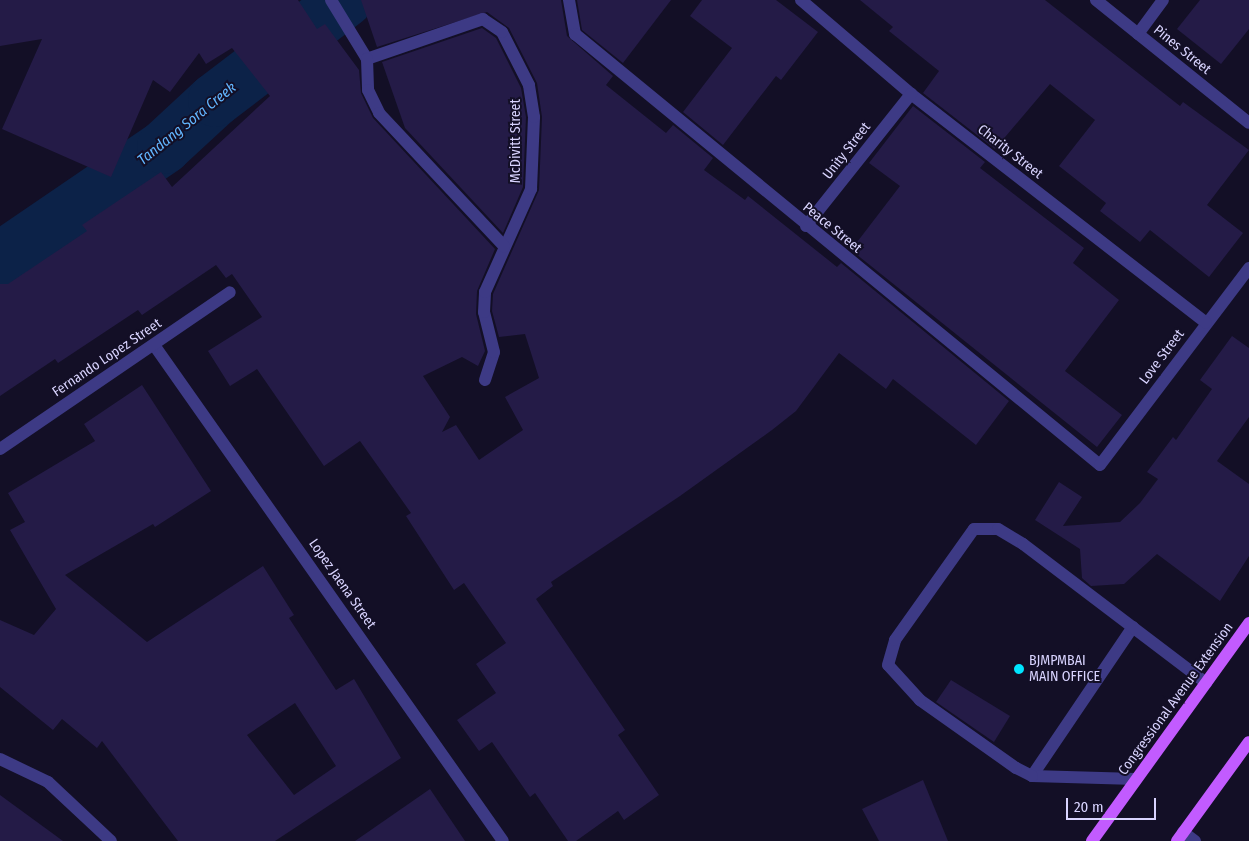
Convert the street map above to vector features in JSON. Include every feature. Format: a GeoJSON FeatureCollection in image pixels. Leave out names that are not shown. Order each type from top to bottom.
{"type":"FeatureCollection","features":[{"type":"Feature","properties":{"kind":"main road","name":"Congressional Avenue Extension"},"geometry":{"type":"LineString","coordinates":[[1092,841],[1249,624]]}},
{"type":"Feature","properties":{"kind":"main road"},"geometry":{"type":"LineString","coordinates":[[1180,837],[1249,742]]}},
{"type":"Feature","properties":{"kind":"street"},"geometry":{"type":"LineString","coordinates":[[331,0],[366,58],[368,90],[379,113],[504,246]]}},
{"type":"Feature","properties":{"kind":"street","name":"Peace Street"},"geometry":{"type":"LineString","coordinates":[[569,0],[575,34],[806,226],[1100,465]]}},
{"type":"Feature","properties":{"kind":"street","name":"Charity Street"},"geometry":{"type":"LineString","coordinates":[[801,0],[911,94],[1206,323]]}},
{"type":"Feature","properties":{"kind":"street","name":"Pines Street"},"geometry":{"type":"LineString","coordinates":[[1096,0],[1249,123]]}},
{"type":"Feature","properties":{"kind":"street"},"geometry":{"type":"LineString","coordinates":[[1138,34],[1163,0]]}},
{"type":"Feature","properties":{"kind":"street","name":"McDivitt Street"},"geometry":{"type":"LineString","coordinates":[[366,58],[483,19],[502,32],[529,85],[534,117],[530,199],[504,246],[485,292],[484,312],[494,352],[486,380]]}},
{"type":"Feature","properties":{"kind":"street","name":"Unity Street"},"geometry":{"type":"LineString","coordinates":[[806,226],[911,94]]}},
{"type":"Feature","properties":{"kind":"street","name":"Love Street"},"geometry":{"type":"LineString","coordinates":[[1100,465],[1249,268]]}},
{"type":"Feature","properties":{"kind":"street","name":"Fernando Lopez Street"},"geometry":{"type":"LineString","coordinates":[[0,449],[230,292]]}},
{"type":"Feature","properties":{"kind":"street","name":"Lopez Jaena Street"},"geometry":{"type":"LineString","coordinates":[[154,345],[503,841]]}},
{"type":"Feature","properties":{"kind":"street"},"geometry":{"type":"LineString","coordinates":[[1136,779],[1032,776],[977,744],[920,700],[888,666],[895,640],[974,529],[998,529],[1023,544],[1206,683]]}},
{"type":"Feature","properties":{"kind":"street"},"geometry":{"type":"LineString","coordinates":[[1032,776],[1133,627]]}},
{"type":"Feature","properties":{"kind":"street"},"geometry":{"type":"LineString","coordinates":[[0,759],[48,782],[111,841]]}},
{"type":"Feature","properties":{"kind":"street"},"geometry":{"type":"LineString","coordinates":[[1180,837],[1195,841]]}},
{"type":"Feature","properties":{"kind":"building"},"geometry":{"type":"Polygon","coordinates":[[[0,0],[298,0],[317,29],[325,24],[359,70],[361,93],[373,118],[495,249],[477,291],[476,314],[485,351],[478,366],[462,357],[423,376],[450,417],[442,432],[456,425],[479,460],[523,430],[505,397],[539,378],[525,334],[499,337],[492,311],[493,294],[539,190],[542,117],[537,83],[509,28],[487,12],[377,47],[361,0],[561,0],[567,36],[613,76],[606,85],[666,133],[673,125],[713,158],[704,170],[745,200],[748,196],[837,267],[841,263],[1009,401],[976,445],[893,379],[886,389],[839,353],[796,411],[680,496],[551,582],[553,586],[536,599],[625,730],[618,735],[659,795],[624,820],[618,811],[576,841],[568,841],[535,793],[530,797],[492,742],[479,751],[457,720],[496,693],[476,664],[506,643],[464,583],[454,590],[406,516],[411,513],[360,441],[324,466],[257,369],[230,386],[208,351],[262,317],[232,274],[226,278],[216,265],[142,315],[138,310],[58,363],[55,359],[0,396],[0,284],[8,284],[87,231],[82,225],[161,172],[172,187],[270,96],[232,48],[206,64],[199,53],[170,92],[153,80],[111,177],[2,129],[42,39],[0,46],[0,0]]]}},
{"type":"Feature","properties":{"kind":"building"},"geometry":{"type":"Polygon","coordinates":[[[577,0],[671,0],[623,63],[582,30],[577,0]]]}},
{"type":"Feature","properties":{"kind":"building"},"geometry":{"type":"Polygon","coordinates":[[[702,0],[776,0],[818,32],[781,80],[776,76],[723,145],[683,112],[732,48],[690,16],[702,0]]]}},
{"type":"Feature","properties":{"kind":"building"},"geometry":{"type":"Polygon","coordinates":[[[860,0],[1045,0],[1180,106],[1183,102],[1249,150],[1207,205],[1243,233],[1209,277],[1150,230],[1140,242],[1100,211],[1106,203],[1059,166],[1095,120],[1050,84],[995,149],[923,93],[939,71],[889,31],[893,27],[860,0]]]}},
{"type":"Feature","properties":{"kind":"building"},"geometry":{"type":"Polygon","coordinates":[[[1200,0],[1249,0],[1249,29],[1221,64],[1177,29],[1200,0]]]}},
{"type":"Feature","properties":{"kind":"building"},"geometry":{"type":"Polygon","coordinates":[[[482,28],[496,38],[521,88],[526,117],[523,187],[503,233],[405,128],[382,62],[482,28]]]}},
{"type":"Feature","properties":{"kind":"building"},"geometry":{"type":"Polygon","coordinates":[[[913,106],[985,162],[980,168],[1084,248],[1073,263],[1119,300],[1065,371],[1122,415],[1097,447],[851,250],[900,186],[869,163],[913,106]]]}},
{"type":"Feature","properties":{"kind":"building"},"geometry":{"type":"Polygon","coordinates":[[[1232,336],[1249,348],[1249,417],[1217,461],[1249,484],[1249,556],[1220,601],[1157,554],[1124,584],[1091,586],[1082,578],[1080,549],[1035,520],[1059,482],[1082,497],[1063,526],[1120,522],[1140,503],[1158,479],[1147,472],[1173,437],[1176,440],[1212,389],[1200,380],[1232,336]]]}},
{"type":"Feature","properties":{"kind":"building"},"geometry":{"type":"Polygon","coordinates":[[[142,385],[211,491],[155,527],[153,524],[65,575],[147,642],[263,566],[294,615],[289,618],[336,690],[354,679],[401,758],[275,841],[178,841],[102,741],[97,748],[62,719],[53,730],[0,687],[0,620],[34,635],[56,609],[10,530],[25,522],[8,493],[95,441],[84,424],[142,385]],[[295,703],[247,735],[294,795],[336,766],[295,703]]]}},
{"type":"Feature","properties":{"kind":"building"},"geometry":{"type":"Polygon","coordinates":[[[951,680],[1010,716],[994,742],[936,702],[951,680]]]}},
{"type":"Feature","properties":{"kind":"building"},"geometry":{"type":"Polygon","coordinates":[[[923,780],[948,841],[879,841],[862,809],[923,780]]]}},
{"type":"Feature","properties":{"kind":"building"},"geometry":{"type":"Polygon","coordinates":[[[430,789],[465,841],[355,841],[430,789]]]}},
{"type":"Feature","properties":{"kind":"building"},"geometry":{"type":"Polygon","coordinates":[[[0,795],[63,841],[0,841],[0,795]]]}},
{"type":"Feature","properties":{"kind":"waterway","name":"Tandang Sora Creek"},"geometry":{"type":"LineString","coordinates":[[0,259],[164,147],[215,100],[346,0]]}},
{"type":"Feature","properties":{"kind":"place","name":"BJMPMBAI MAIN OFFICE"},"geometry":{"type":"Point","coordinates":[1019,669]}}]}
